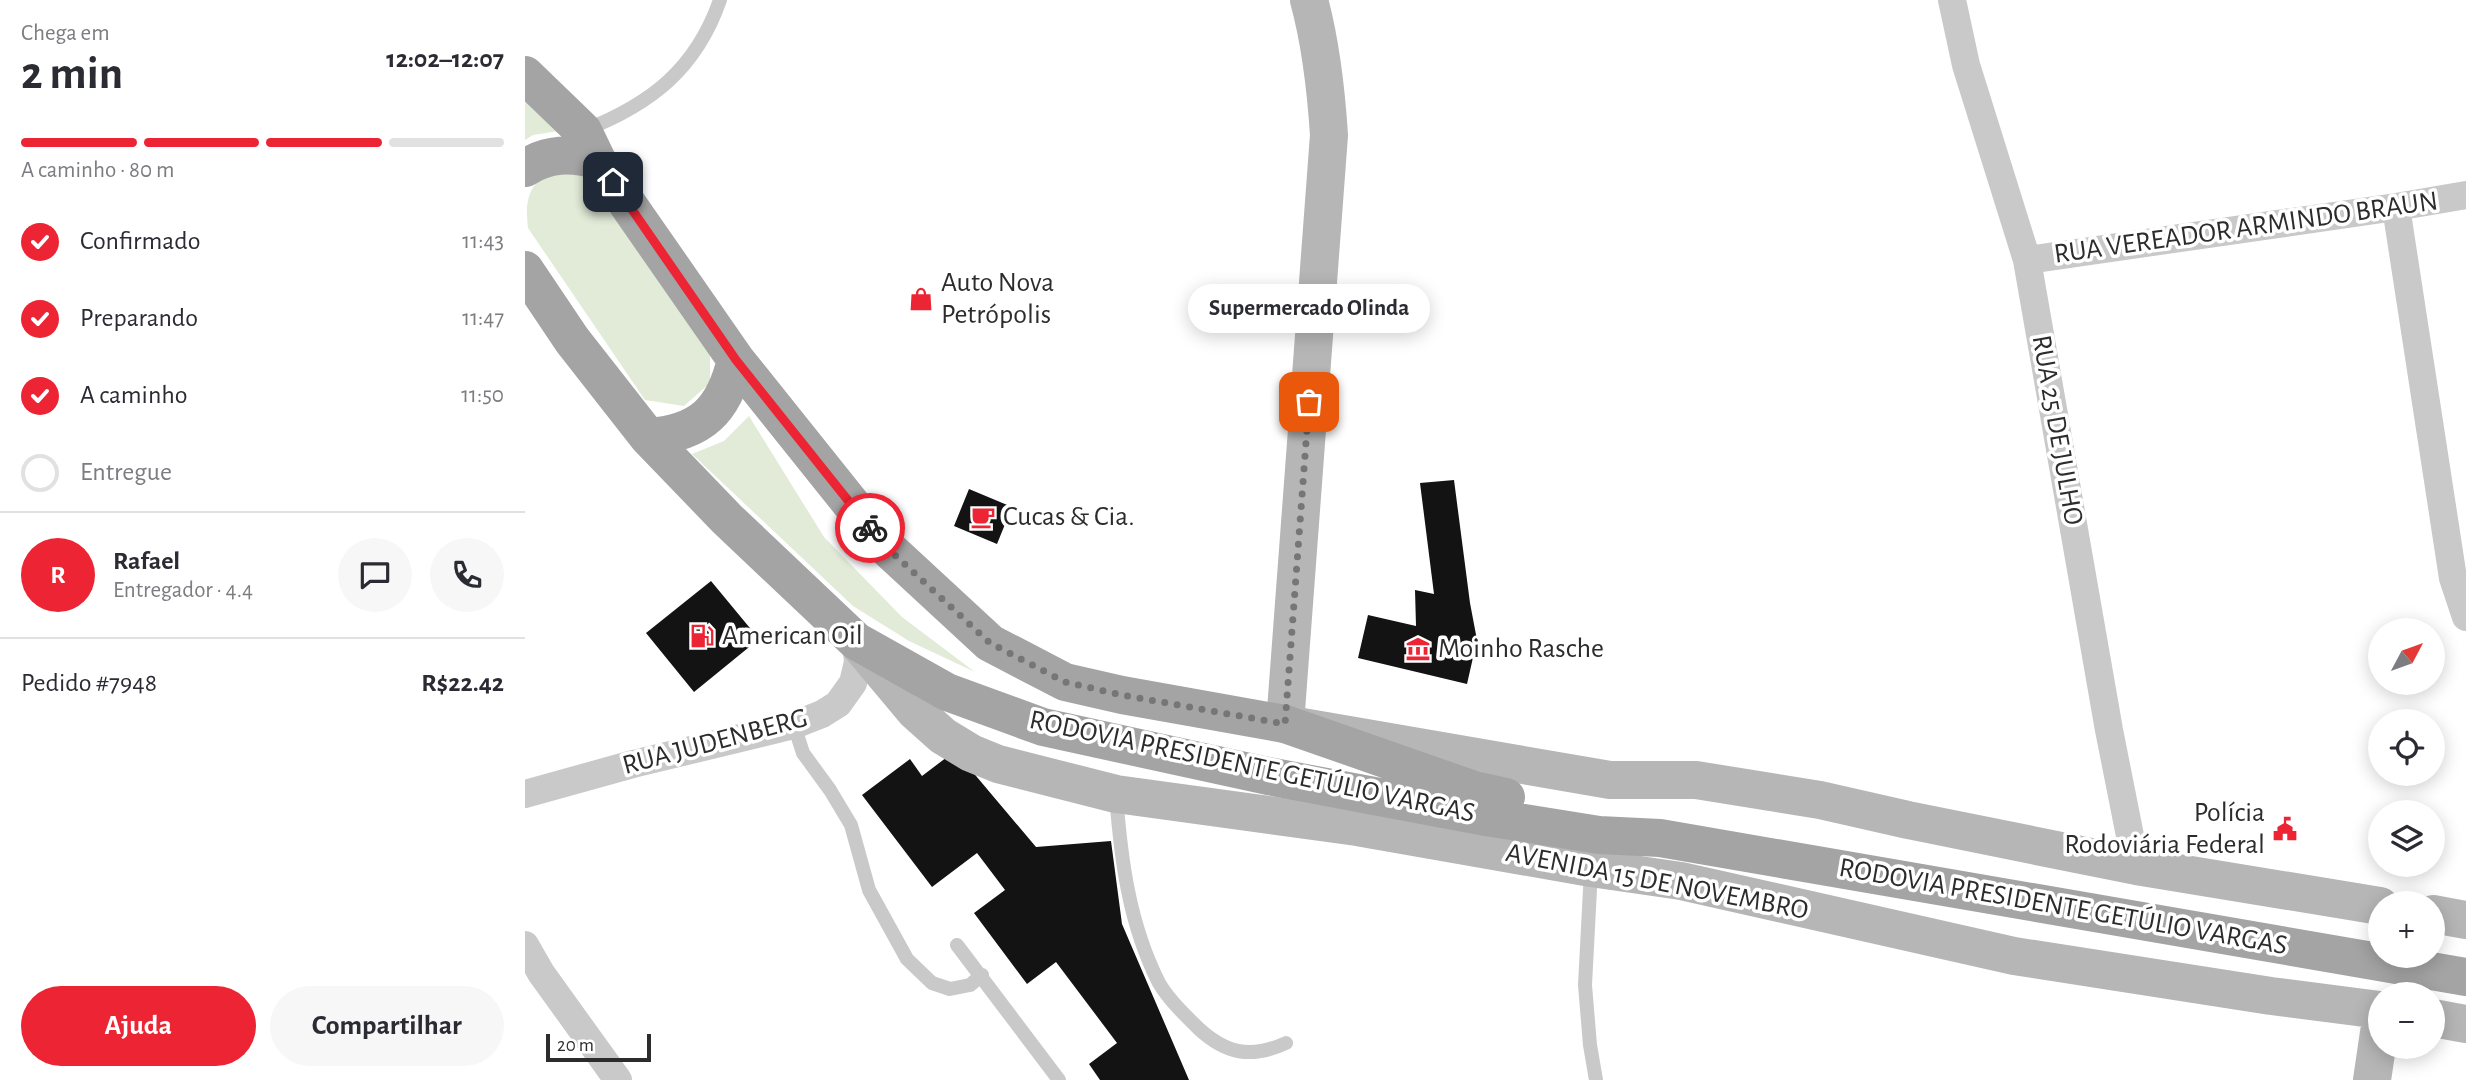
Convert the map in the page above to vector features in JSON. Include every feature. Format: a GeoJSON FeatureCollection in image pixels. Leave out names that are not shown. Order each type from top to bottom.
{"type":"FeatureCollection","features":[{"type":"Feature","properties":{"kind":"main road"},"geometry":{"type":"LineString","coordinates":[[1043,727],[1252,754],[1279,744],[1285,724],[1329,135],[1317,30],[1309,0]]}},
{"type":"Feature","properties":{"kind":"main road","name":"RODOVIA PRESIDENTE GETÚLIO VARGAS"},"geometry":{"type":"LineString","coordinates":[[525,75],[590,145],[736,360],[884,545],[990,643],[1065,682],[1122,695],[1610,780],[1696,780],[1806,798],[2136,866],[2368,904]]}},
{"type":"Feature","properties":{"kind":"main road"},"geometry":{"type":"LineString","coordinates":[[525,168],[541,159],[577,155],[590,145]]}},
{"type":"Feature","properties":{"kind":"main road","name":"RODOVIA PRESIDENTE GETÚLIO VARGAS"},"geometry":{"type":"LineString","coordinates":[[525,270],[572,340],[648,436],[727,519],[856,641],[947,692],[1043,727],[1268,776],[1472,814],[1599,835],[1660,838],[2466,977]]}},
{"type":"Feature","properties":{"kind":"main road"},"geometry":{"type":"LineString","coordinates":[[648,436],[669,435],[705,418],[721,402],[736,360]]}},
{"type":"Feature","properties":{"kind":"main road","name":"AVENIDA 15 DE NOVEMBRO"},"geometry":{"type":"LineString","coordinates":[[856,641],[915,711],[943,736],[971,753],[997,764],[1116,794],[1357,827],[1681,881],[2014,956],[2368,1008]]}},
{"type":"Feature","properties":{"kind":"main road","name":"RODOVIA PRESIDENTE GETÚLIO VARGAS"},"geometry":{"type":"LineString","coordinates":[[1285,724],[1473,790],[1584,814],[1660,838]]}},
{"type":"Feature","properties":{"kind":"main road"},"geometry":{"type":"LineString","coordinates":[[2445,916],[2466,920]]}},
{"type":"Feature","properties":{"kind":"main road"},"geometry":{"type":"LineString","coordinates":[[2445,1020],[2466,1024]]}},
{"type":"Feature","properties":{"kind":"main road"},"geometry":{"type":"LineString","coordinates":[[2372,1080],[2375,1059]]}},
{"type":"Feature","properties":{"kind":"street","name":"RUA 25 DE JULHO"},"geometry":{"type":"LineString","coordinates":[[1952,0],[1966,65],[2027,260],[2109,730],[2136,866]]}},
{"type":"Feature","properties":{"kind":"street","name":"RUA VEREADOR ARMINDO BRAUN"},"geometry":{"type":"LineString","coordinates":[[2027,260],[2466,195]]}},
{"type":"Feature","properties":{"kind":"street"},"geometry":{"type":"LineString","coordinates":[[2396,207],[2453,579],[2466,617]]}},
{"type":"Feature","properties":{"kind":"street","name":"RUA JUDENBERG"},"geometry":{"type":"LineString","coordinates":[[525,794],[633,764],[794,725],[830,709],[838,704],[847,692],[856,672],[856,641]]}},
{"type":"Feature","properties":{"kind":"street"},"geometry":{"type":"LineString","coordinates":[[525,945],[541,973],[618,1080]]}},
{"type":"Feature","properties":{"kind":"lane"},"geometry":{"type":"LineString","coordinates":[[590,145],[626,111],[647,98],[682,69],[710,28],[720,0]]}},
{"type":"Feature","properties":{"kind":"lane"},"geometry":{"type":"LineString","coordinates":[[794,725],[803,753],[851,825],[869,890],[907,959],[932,983],[950,989],[970,985],[982,975]]}},
{"type":"Feature","properties":{"kind":"lane"},"geometry":{"type":"LineString","coordinates":[[1116,794],[1128,899],[1160,984],[1179,1010],[1212,1041],[1233,1051],[1264,1052],[1286,1043]]}},
{"type":"Feature","properties":{"kind":"lane"},"geometry":{"type":"LineString","coordinates":[[1591,868],[1585,985],[1596,1080]]}},
{"type":"Feature","properties":{"kind":"lane"},"geometry":{"type":"LineString","coordinates":[[957,944],[1059,1080]]}},
{"type":"Feature","properties":{"kind":"green space"},"geometry":{"type":"Polygon","coordinates":[[[525,101],[565,130],[533,135],[525,140],[525,101]]]}},
{"type":"Feature","properties":{"kind":"green space"},"geometry":{"type":"Polygon","coordinates":[[[588,168],[710,345],[710,383],[684,406],[645,400],[528,228],[529,195],[549,169],[588,168]]]}},
{"type":"Feature","properties":{"kind":"green space"},"geometry":{"type":"Polygon","coordinates":[[[749,416],[824,537],[902,617],[975,672],[909,641],[853,606],[692,454],[724,441],[749,416]]]}},
{"type":"Feature","properties":{"kind":"building"},"geometry":{"type":"Polygon","coordinates":[[[1454,480],[1477,640],[1467,684],[1358,658],[1368,615],[1416,626],[1415,590],[1434,594],[1420,483],[1454,480]]]}},
{"type":"Feature","properties":{"kind":"building","name":"Cucas & Cia."},"geometry":{"type":"Polygon","coordinates":[[[969,489],[1012,507],[997,544],[954,526],[969,489]]]}},
{"type":"Feature","properties":{"kind":"building","name":"American Oil"},"geometry":{"type":"Polygon","coordinates":[[[711,581],[759,639],[694,692],[646,633],[711,581]]]}},
{"type":"Feature","properties":{"kind":"building"},"geometry":{"type":"Polygon","coordinates":[[[955,751],[1036,847],[1111,841],[1122,924],[1189,1080],[1100,1080],[1089,1064],[1117,1043],[1056,962],[1027,984],[974,913],[1005,890],[977,853],[932,887],[862,795],[910,759],[922,776],[955,751]]]}},
{"type":"Feature","properties":{"kind":"way so far"},"geometry":{"type":"LineString","coordinates":[[870,528],[884,545],[990,643],[1065,682],[1285,724],[1309,402]]}},
{"type":"Feature","properties":{"kind":"place","name":"Auto Nova Petrópolis"},"geometry":{"type":"Point","coordinates":[921,299]}},
{"type":"Feature","properties":{"kind":"place","name":"Supermercado Olinda"},"geometry":{"type":"Point","coordinates":[1309,402]}},
{"type":"Feature","properties":{"kind":"place","name":"Cucas & Cia."},"geometry":{"type":"Point","coordinates":[983,517]}},
{"type":"Feature","properties":{"kind":"place","name":"American Oil"},"geometry":{"type":"Point","coordinates":[702,636]}},
{"type":"Feature","properties":{"kind":"place","name":"Moinho Rasche"},"geometry":{"type":"Point","coordinates":[1418,649]}},
{"type":"Feature","properties":{"kind":"place","name":"Polícia Rodoviária Federal"},"geometry":{"type":"Point","coordinates":[2285,829]}},
{"type":"Feature","properties":{"kind":"route"},"geometry":{"type":"LineString","coordinates":[[613,182],[736,360],[870,528]]}}]}
